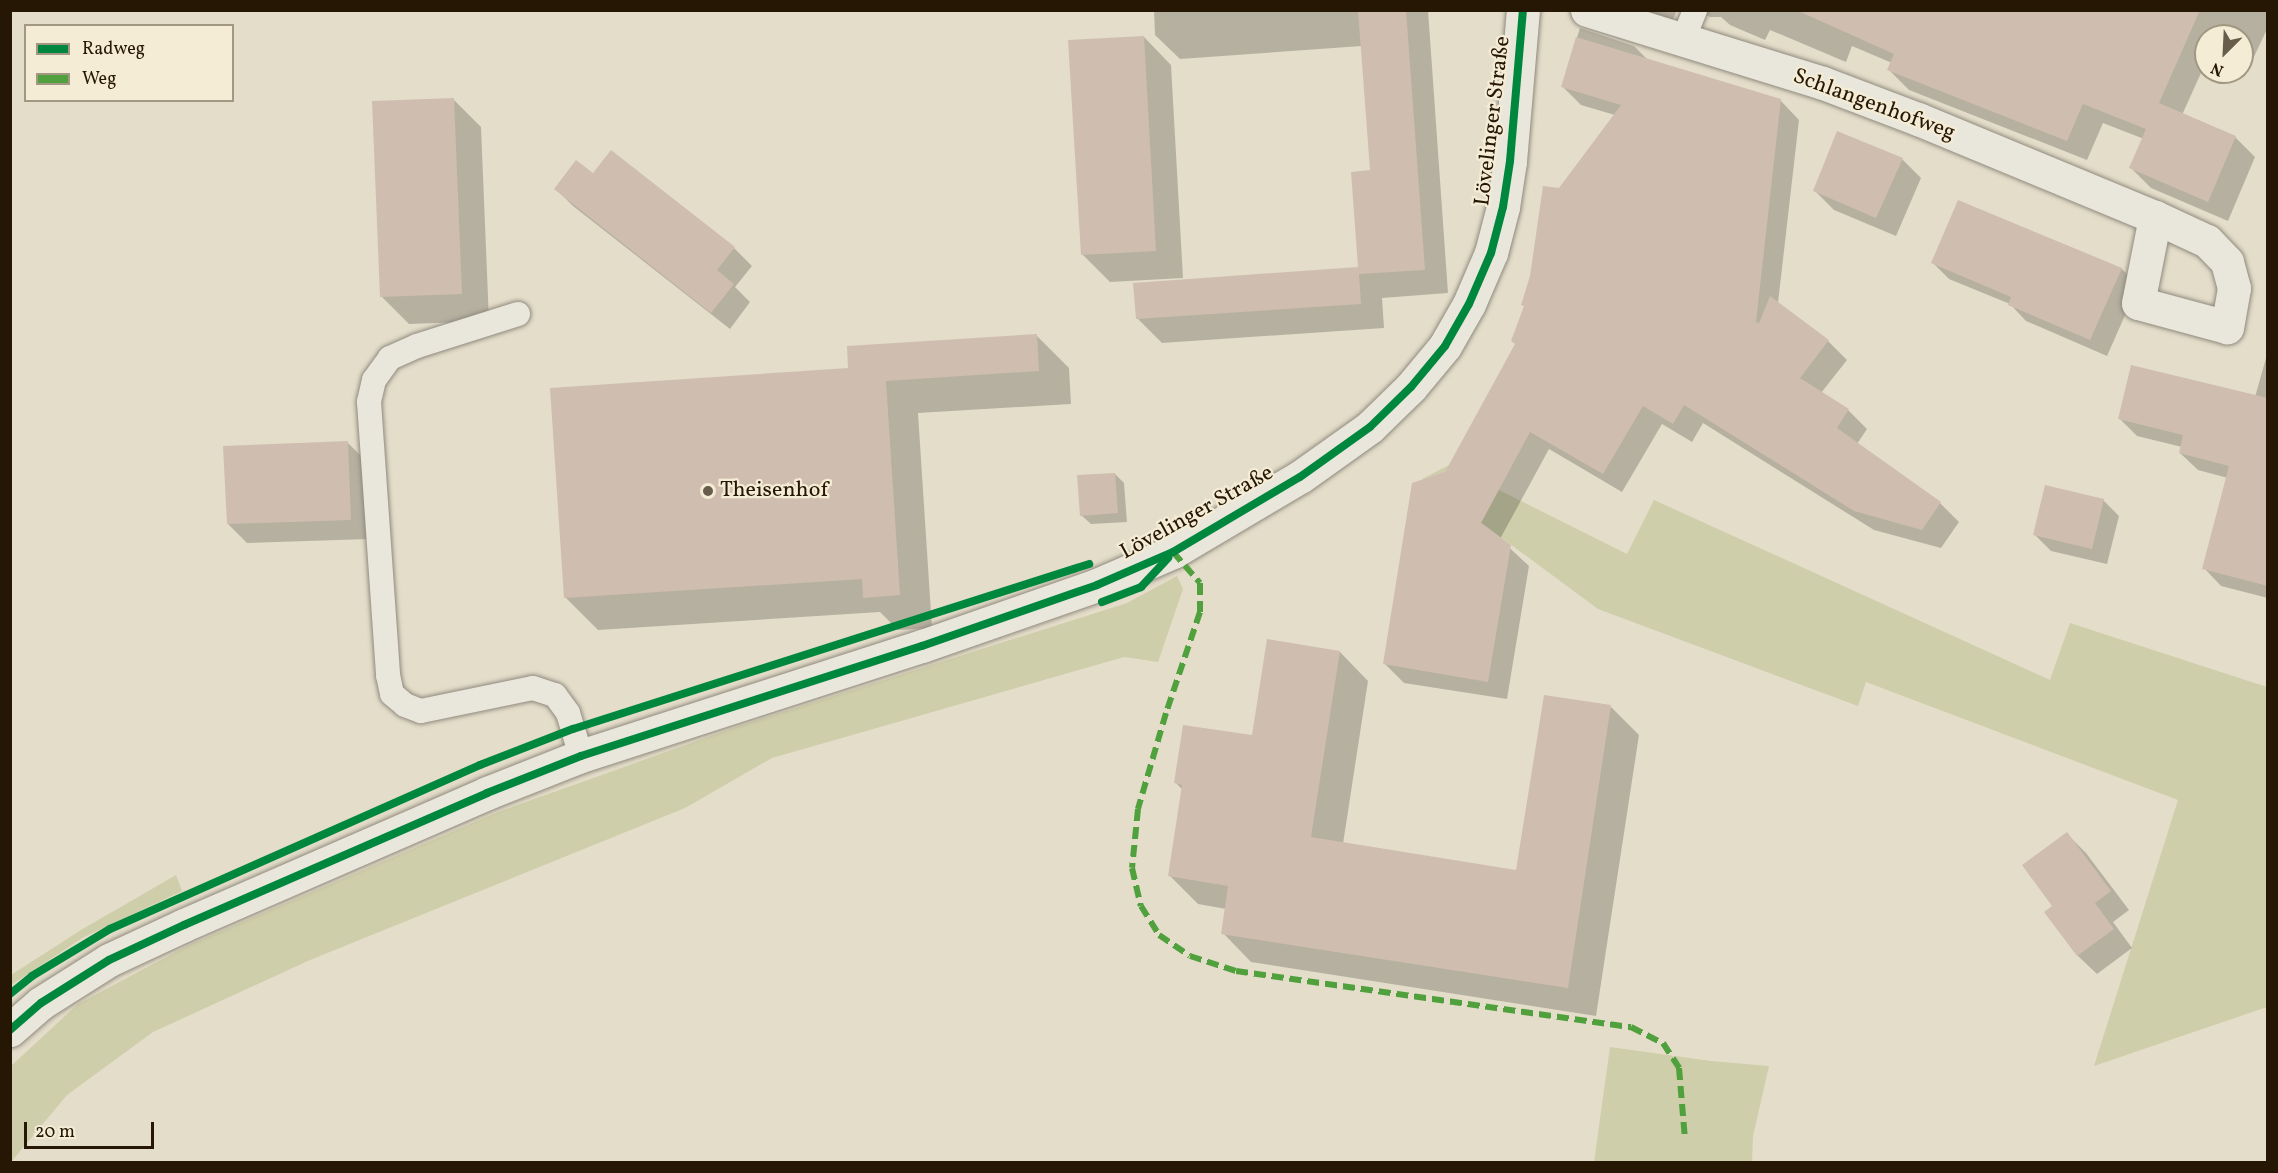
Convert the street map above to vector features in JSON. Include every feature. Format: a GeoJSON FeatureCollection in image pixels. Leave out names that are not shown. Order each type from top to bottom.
{"type":"FeatureCollection","features":[{"type":"Feature","properties":{"kind":"street","name":"Lövelinger Straße"},"geometry":{"type":"LineString","coordinates":[[10,1030],[41,1003],[109,960],[183,925],[466,802],[581,756],[922,646],[1097,585],[1173,552],[1300,477],[1370,427],[1411,387],[1445,346],[1470,304],[1491,253],[1503,207],[1510,161],[1523,10]]}},
{"type":"Feature","properties":{"kind":"street","name":"Schlangenhofweg"},"geometry":{"type":"LineString","coordinates":[[1587,10],[1689,25],[1824,83],[1929,123],[2154,217]]}},
{"type":"Feature","properties":{"kind":"lane"},"geometry":{"type":"LineString","coordinates":[[518,314],[417,346],[390,358],[374,380],[369,402],[388,675],[392,694],[405,705],[421,711],[532,688],[555,695],[568,713],[581,756]]}},
{"type":"Feature","properties":{"kind":"green space"},"geometry":{"type":"Polygon","coordinates":[[[1449,465],[1627,554],[1654,500],[2050,680],[2070,623],[2267,687],[2267,1007],[2094,1066],[2178,800],[1866,682],[1858,706],[1598,609],[1422,479],[1449,465]]]}},
{"type":"Feature","properties":{"kind":"green space"},"geometry":{"type":"Polygon","coordinates":[[[1177,576],[1183,589],[1158,662],[1124,657],[772,758],[685,808],[310,960],[153,1032],[67,1095],[11,1162],[11,1066],[78,1004],[189,945],[498,812],[736,727],[1127,603],[1177,576]]]}},
{"type":"Feature","properties":{"kind":"green space"},"geometry":{"type":"Polygon","coordinates":[[[176,875],[182,891],[84,937],[11,985],[11,975],[81,930],[176,875]]]}},
{"type":"Feature","properties":{"kind":"green space"},"geometry":{"type":"Polygon","coordinates":[[[1610,1047],[1711,1061],[1769,1066],[1753,1136],[1752,1162],[1594,1162],[1610,1047]]]}},
{"type":"Feature","properties":{"kind":"building"},"geometry":{"type":"Polygon","coordinates":[[[1358,10],[1406,10],[1425,270],[1359,274],[1361,304],[1136,319],[1133,283],[1358,267],[1351,172],[1370,170],[1358,10]]]}},
{"type":"Feature","properties":{"kind":"building"},"geometry":{"type":"Polygon","coordinates":[[[1796,10],[2200,10],[2159,103],[2236,136],[2208,202],[2129,168],[2146,129],[2083,104],[2067,141],[1887,70],[1894,54],[1796,10]]]}},
{"type":"Feature","properties":{"kind":"building"},"geometry":{"type":"Polygon","coordinates":[[[1144,36],[1156,251],[1081,255],[1068,40],[1144,36]]]}},
{"type":"Feature","properties":{"kind":"building"},"geometry":{"type":"Polygon","coordinates":[[[1576,37],[1781,99],[1756,322],[1759,323],[1770,296],[1829,340],[1800,378],[1849,409],[1837,428],[1941,502],[1922,530],[1854,511],[1684,405],[1673,424],[1643,406],[1603,474],[1530,432],[1481,523],[1511,545],[1488,682],[1383,664],[1412,483],[1445,472],[1515,344],[1511,341],[1524,306],[1521,305],[1530,276],[1543,186],[1559,188],[1621,105],[1561,87],[1576,37]]]}},
{"type":"Feature","properties":{"kind":"building"},"geometry":{"type":"Polygon","coordinates":[[[454,98],[462,294],[380,297],[372,101],[454,98]]]}},
{"type":"Feature","properties":{"kind":"building"},"geometry":{"type":"Polygon","coordinates":[[[1837,131],[1903,158],[1876,218],[1813,191],[1837,131]]]}},
{"type":"Feature","properties":{"kind":"building"},"geometry":{"type":"Polygon","coordinates":[[[611,150],[735,247],[717,270],[734,284],[711,313],[554,189],[576,160],[593,173],[611,150]]]}},
{"type":"Feature","properties":{"kind":"building"},"geometry":{"type":"Polygon","coordinates":[[[1958,200],[2122,268],[2090,340],[2008,305],[2011,297],[1931,263],[1958,200]]]}},
{"type":"Feature","properties":{"kind":"building"},"geometry":{"type":"Polygon","coordinates":[[[1037,334],[1039,371],[886,381],[900,595],[863,598],[862,579],[564,598],[550,388],[848,368],[847,346],[1037,334]]]}},
{"type":"Feature","properties":{"kind":"building"},"geometry":{"type":"Polygon","coordinates":[[[2131,365],[2268,398],[2268,586],[2202,569],[2229,466],[2179,453],[2183,435],[2118,419],[2131,365]]]}},
{"type":"Feature","properties":{"kind":"building"},"geometry":{"type":"Polygon","coordinates":[[[348,441],[351,520],[227,524],[223,446],[348,441]]]}},
{"type":"Feature","properties":{"kind":"building"},"geometry":{"type":"Polygon","coordinates":[[[1115,473],[1118,513],[1080,516],[1077,475],[1115,473]]]}},
{"type":"Feature","properties":{"kind":"building"},"geometry":{"type":"Polygon","coordinates":[[[2045,485],[2104,499],[2092,549],[2033,535],[2045,485]]]}},
{"type":"Feature","properties":{"kind":"building"},"geometry":{"type":"Polygon","coordinates":[[[1267,639],[1340,651],[1311,837],[1516,870],[1544,695],[1611,705],[1568,988],[1221,934],[1228,886],[1168,876],[1182,785],[1174,783],[1183,725],[1252,735],[1267,639]]]}},
{"type":"Feature","properties":{"kind":"building"},"geometry":{"type":"Polygon","coordinates":[[[2067,832],[2111,891],[2095,903],[2114,929],[2077,956],[2044,912],[2052,906],[2022,865],[2067,832]]]}},
{"type":"Feature","properties":{"kind":"marked path"},"geometry":{"type":"LineString","coordinates":[[1171,554],[1173,552],[1200,583],[1200,612],[1166,713],[1138,809],[1132,868],[1141,906],[1159,935],[1190,956],[1236,971],[1631,1027],[1663,1043],[1679,1068],[1685,1140]]}},
{"type":"Feature","properties":{"kind":"cycle path"},"geometry":{"type":"LineString","coordinates":[[10,1030],[41,1003],[109,960],[487,793],[581,756],[922,646],[1097,585],[1173,552],[1300,477],[1370,427],[1411,387],[1445,346],[1469,304],[1491,253],[1503,207],[1510,161],[1523,10]]}},
{"type":"Feature","properties":{"kind":"cycle path"},"geometry":{"type":"LineString","coordinates":[[1102,602],[1141,587],[1168,558]]}},
{"type":"Feature","properties":{"kind":"cycle path"},"geometry":{"type":"LineString","coordinates":[[10,994],[32,976],[110,929],[480,765],[573,729],[1089,564]]}},
{"type":"Feature","properties":{"kind":"place","name":"Theisenhof"},"geometry":{"type":"Point","coordinates":[708,491]}}]}
